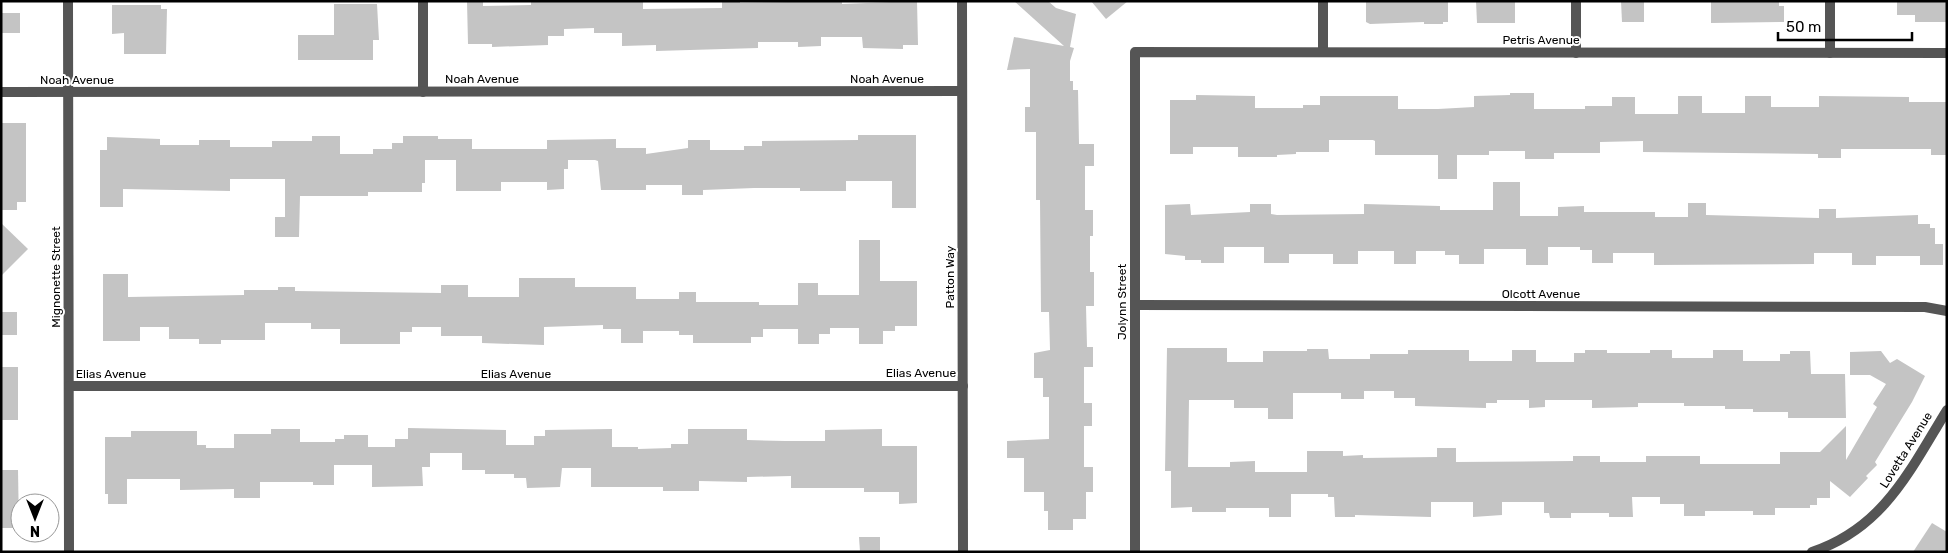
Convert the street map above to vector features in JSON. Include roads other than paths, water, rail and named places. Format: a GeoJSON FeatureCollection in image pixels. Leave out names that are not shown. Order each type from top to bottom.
{"type":"FeatureCollection","features":[{"type":"Feature","properties":{"kind":"street","name":"Mignonette Street"},"geometry":{"type":"LineString","coordinates":[[68,1],[69,552]]}},
{"type":"Feature","properties":{"kind":"street"},"geometry":{"type":"LineString","coordinates":[[423,1],[423,92]]}},
{"type":"Feature","properties":{"kind":"street","name":"Patton Way"},"geometry":{"type":"LineString","coordinates":[[962,1],[963,552]]}},
{"type":"Feature","properties":{"kind":"street"},"geometry":{"type":"LineString","coordinates":[[1323,1],[1323,52]]}},
{"type":"Feature","properties":{"kind":"street"},"geometry":{"type":"LineString","coordinates":[[1576,1],[1576,53]]}},
{"type":"Feature","properties":{"kind":"street"},"geometry":{"type":"LineString","coordinates":[[1830,1],[1830,53]]}},
{"type":"Feature","properties":{"kind":"street","name":"Petris Avenue"},"geometry":{"type":"LineString","coordinates":[[1136,52],[1947,53]]}},
{"type":"Feature","properties":{"kind":"street","name":"Jolynn Street"},"geometry":{"type":"LineString","coordinates":[[1135,552],[1136,52]]}},
{"type":"Feature","properties":{"kind":"street","name":"Noah Avenue"},"geometry":{"type":"LineString","coordinates":[[1,92],[962,91]]}},
{"type":"Feature","properties":{"kind":"street","name":"Olcott Avenue"},"geometry":{"type":"LineString","coordinates":[[1135,305],[1925,307],[1947,311]]}},
{"type":"Feature","properties":{"kind":"street","name":"Elias Avenue"},"geometry":{"type":"LineString","coordinates":[[69,386],[963,386]]}},
{"type":"Feature","properties":{"kind":"street","name":"Lovetta Avenue"},"geometry":{"type":"LineString","coordinates":[[1812,552],[1830,546],[1855,532],[1877,514],[1896,493],[1947,410]]}}]}
